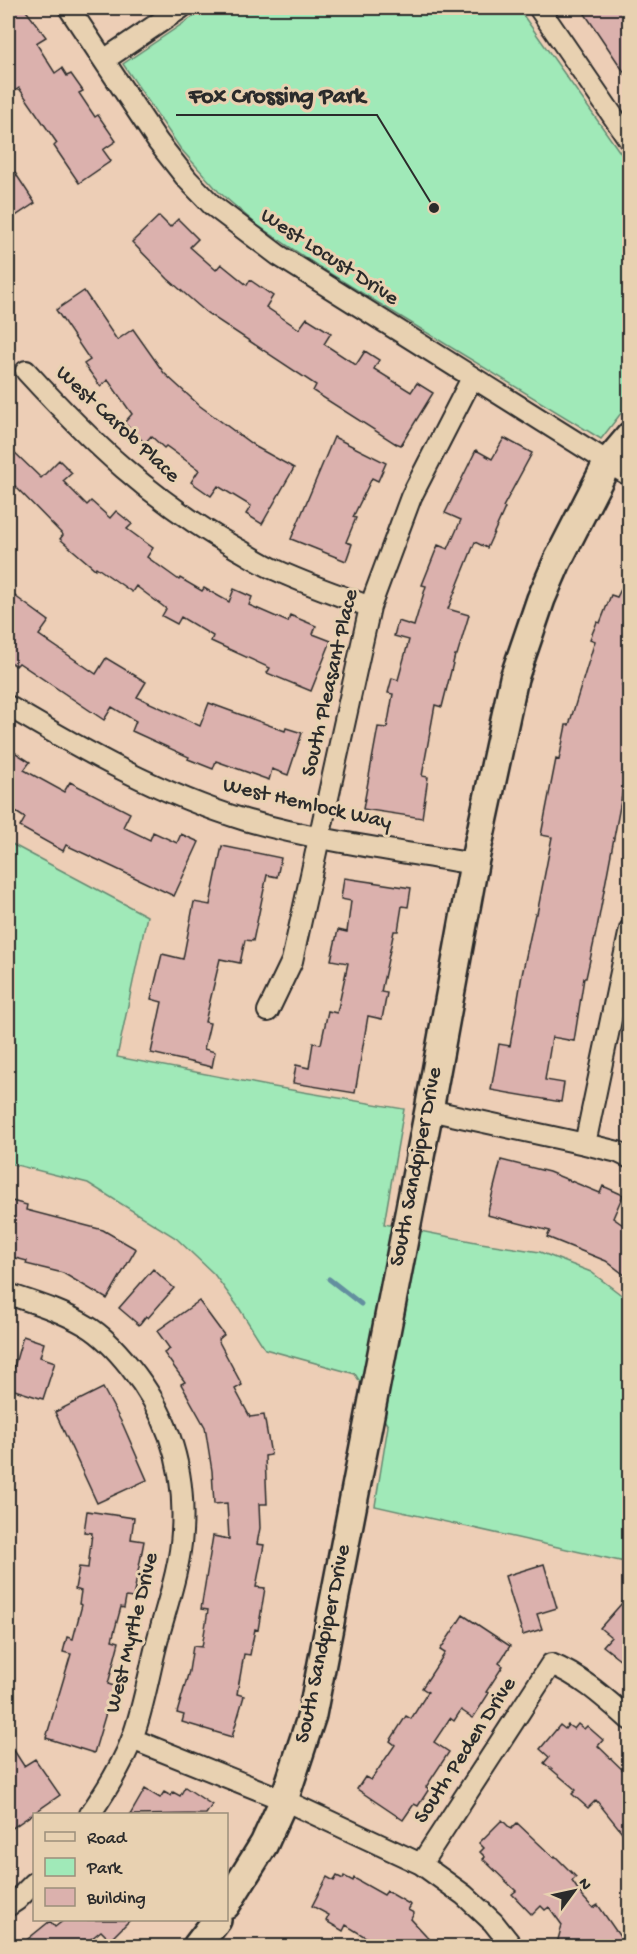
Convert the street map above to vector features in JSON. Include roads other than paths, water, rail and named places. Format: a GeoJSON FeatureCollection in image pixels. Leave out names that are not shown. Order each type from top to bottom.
{"type":"FeatureCollection","features":[{"type":"Feature","properties":{"kind":"street","name":"West Locust Drive"},"geometry":{"type":"LineString","coordinates":[[69,8],[158,142],[187,179],[212,205],[278,255],[619,469]]}},
{"type":"Feature","properties":{"kind":"street"},"geometry":{"type":"LineString","coordinates":[[104,60],[181,8]]}},
{"type":"Feature","properties":{"kind":"street"},"geometry":{"type":"LineString","coordinates":[[539,8],[630,141]]}},
{"type":"Feature","properties":{"kind":"street","name":"West Carob Place"},"geometry":{"type":"LineString","coordinates":[[26,371],[85,435],[168,506],[275,570],[370,607]]}},
{"type":"Feature","properties":{"kind":"street","name":"South Pleasant Place"},"geometry":{"type":"LineString","coordinates":[[268,1011],[292,960],[370,607],[411,496],[472,378]]}},
{"type":"Feature","properties":{"kind":"street","name":"South Sandpiper Drive"},"geometry":{"type":"LineString","coordinates":[[228,1902],[264,1844],[284,1800],[312,1715],[474,864],[514,678],[529,632],[557,562],[619,469],[630,436]]}},
{"type":"Feature","properties":{"kind":"street","name":"West Hemlock Way"},"geometry":{"type":"LineString","coordinates":[[8,706],[118,769],[184,798],[246,820],[320,837],[474,864]]}},
{"type":"Feature","properties":{"kind":"street"},"geometry":{"type":"LineString","coordinates":[[585,1144],[630,929]]}},
{"type":"Feature","properties":{"kind":"street"},"geometry":{"type":"LineString","coordinates":[[429,1110],[585,1144],[618,1152],[630,1158]]}},
{"type":"Feature","properties":{"kind":"street","name":"West Myrtle Drive"},"geometry":{"type":"LineString","coordinates":[[8,1294],[53,1309],[89,1327],[116,1351],[147,1389],[162,1415],[175,1451],[180,1487],[182,1532],[175,1570],[132,1739],[284,1800],[421,1864],[464,1895],[493,1922],[512,1947]]}},
{"type":"Feature","properties":{"kind":"street","name":"South Peden Drive"},"geometry":{"type":"LineString","coordinates":[[421,1864],[551,1664],[566,1670],[597,1691],[630,1720]]}},
{"type":"Feature","properties":{"kind":"street"},"geometry":{"type":"LineString","coordinates":[[91,1813],[113,1779],[132,1739]]}},
{"type":"Feature","properties":{"kind":"street"},"geometry":{"type":"LineString","coordinates":[[11,1897],[33,1884]]}},
{"type":"Feature","properties":{"kind":"street"},"geometry":{"type":"LineString","coordinates":[[197,1947],[216,1921]]}},
{"type":"Feature","properties":{"kind":"waterway"},"geometry":{"type":"LineString","coordinates":[[329,1279],[361,1304]]}},
{"type":"Feature","properties":{"kind":"place","name":"Fox Crossing Park"},"geometry":{"type":"Point","coordinates":[434,208]}}]}
